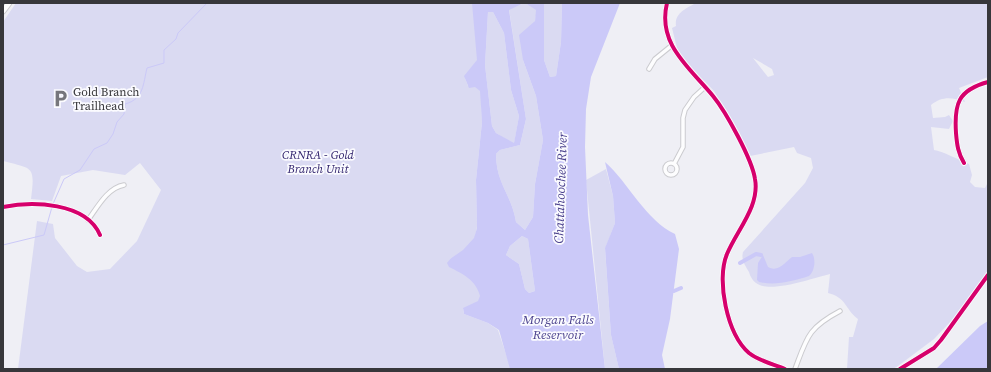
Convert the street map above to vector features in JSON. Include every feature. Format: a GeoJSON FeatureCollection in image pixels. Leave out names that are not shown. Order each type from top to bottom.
{"type":"FeatureCollection","features":[{"type":"Feature","properties":{"kind":"street"},"geometry":{"type":"LineString","coordinates":[[3,11],[9,3]]}},
{"type":"Feature","properties":{"kind":"street"},"geometry":{"type":"LineString","coordinates":[[667,3],[664,24],[671,46],[720,105],[732,125],[753,169],[756,182],[754,200],[728,252],[723,267],[723,287],[731,323],[735,334],[750,353],[762,360],[785,369]]}},
{"type":"Feature","properties":{"kind":"street"},"geometry":{"type":"LineString","coordinates":[[649,69],[655,59],[671,46]]}},
{"type":"Feature","properties":{"kind":"street"},"geometry":{"type":"LineString","coordinates":[[964,163],[958,154],[955,120],[957,106],[964,94],[969,89],[988,82]]}},
{"type":"Feature","properties":{"kind":"street"},"geometry":{"type":"LineString","coordinates":[[674,164],[683,147],[683,118],[685,110],[694,97],[705,87]]}},
{"type":"Feature","properties":{"kind":"street"},"geometry":{"type":"LineString","coordinates":[[88,220],[115,187],[124,185]]}},
{"type":"Feature","properties":{"kind":"street"},"geometry":{"type":"LineString","coordinates":[[3,207],[19,204],[40,203],[71,210],[88,220],[96,228],[100,235]]}},
{"type":"Feature","properties":{"kind":"street"},"geometry":{"type":"LineString","coordinates":[[900,369],[934,348],[942,340],[988,275]]}},
{"type":"Feature","properties":{"kind":"street"},"geometry":{"type":"LineString","coordinates":[[795,369],[809,334],[819,323],[840,311]]}},
{"type":"Feature","properties":{"kind":"green space","name":"CRNRA - Gold Branch Unit"},"geometry":{"type":"Polygon","coordinates":[[[16,3],[484,3],[478,61],[465,78],[468,86],[475,85],[481,91],[482,122],[476,180],[477,227],[474,242],[459,257],[450,259],[448,263],[470,278],[479,289],[481,295],[480,301],[463,309],[464,314],[488,323],[498,330],[511,369],[18,369],[37,221],[53,224],[55,238],[77,266],[87,272],[110,269],[137,241],[161,190],[140,163],[125,175],[93,170],[61,176],[52,201],[31,199],[33,180],[30,171],[27,168],[3,161],[3,22],[16,3]]]}},
{"type":"Feature","properties":{"kind":"green space"},"geometry":{"type":"Polygon","coordinates":[[[525,3],[537,10],[523,60],[536,96],[543,140],[535,184],[533,217],[525,230],[516,222],[511,204],[501,182],[496,154],[500,150],[520,145],[526,119],[509,9],[525,3]]]}},
{"type":"Feature","properties":{"kind":"green space"},"geometry":{"type":"Polygon","coordinates":[[[544,3],[562,3],[561,42],[556,76],[550,77],[544,60],[544,3]]]}},
{"type":"Feature","properties":{"kind":"green space"},"geometry":{"type":"Polygon","coordinates":[[[696,3],[988,3],[988,77],[959,88],[965,102],[947,98],[939,100],[931,105],[933,118],[945,117],[949,115],[953,121],[949,129],[931,127],[934,150],[969,164],[972,175],[970,182],[975,187],[985,188],[988,182],[988,273],[952,320],[934,339],[893,369],[847,369],[849,337],[853,337],[858,319],[839,298],[828,293],[830,274],[792,284],[771,287],[756,283],[751,277],[743,260],[743,252],[805,183],[813,168],[811,158],[797,153],[794,147],[750,156],[714,91],[684,60],[677,48],[672,28],[676,26],[676,21],[679,14],[696,3]],[[753,58],[768,77],[774,75],[772,69],[753,58]]]}},
{"type":"Feature","properties":{"kind":"green space"},"geometry":{"type":"Polygon","coordinates":[[[488,12],[493,12],[504,33],[511,90],[519,116],[514,144],[496,133],[492,126],[485,65],[488,12]]]}},
{"type":"Feature","properties":{"kind":"green space"},"geometry":{"type":"Polygon","coordinates":[[[606,169],[613,196],[615,223],[605,249],[611,335],[619,369],[605,369],[586,180],[606,169]]]}},
{"type":"Feature","properties":{"kind":"green space"},"geometry":{"type":"Polygon","coordinates":[[[522,236],[528,239],[535,291],[529,293],[525,289],[519,264],[506,255],[510,246],[522,236]]]}},
{"type":"Feature","properties":{"kind":"water","name":"Morgan Falls Reservoir"},"geometry":{"type":"Polygon","coordinates":[[[472,3],[524,3],[509,10],[526,119],[520,145],[500,150],[496,154],[501,182],[511,204],[516,222],[525,230],[533,217],[535,184],[543,140],[536,96],[523,60],[519,35],[535,21],[536,10],[525,3],[544,3],[544,60],[550,77],[556,76],[561,42],[562,3],[620,3],[591,77],[586,109],[585,147],[588,215],[605,369],[510,369],[499,330],[488,323],[464,314],[463,308],[478,301],[480,296],[478,290],[468,278],[449,267],[447,263],[450,259],[463,250],[474,238],[477,228],[476,180],[482,122],[480,91],[475,87],[469,88],[464,76],[477,60],[472,3]],[[488,12],[485,65],[492,126],[496,133],[514,143],[519,116],[511,90],[504,33],[493,12],[488,12]],[[522,236],[510,246],[506,255],[519,264],[525,289],[529,293],[535,291],[528,239],[522,236]]]}},
{"type":"Feature","properties":{"kind":"water","name":"Morgan Falls Reservoir"},"geometry":{"type":"Polygon","coordinates":[[[605,162],[622,180],[646,211],[665,228],[675,234],[679,249],[670,319],[662,355],[665,369],[619,369],[611,335],[605,248],[615,223],[613,196],[605,162]]]}},
{"type":"Feature","properties":{"kind":"water"},"geometry":{"type":"Polygon","coordinates":[[[812,253],[814,265],[813,271],[809,276],[778,283],[765,283],[757,280],[758,263],[763,255],[768,267],[776,269],[792,257],[800,257],[812,253]]]}},
{"type":"Feature","properties":{"kind":"water"},"geometry":{"type":"Polygon","coordinates":[[[988,321],[988,369],[936,369],[980,326],[988,321]]]}},
{"type":"Feature","properties":{"kind":"waterway"},"geometry":{"type":"LineString","coordinates":[[53,204],[64,179],[80,170],[94,149],[107,143],[113,134],[117,122],[124,114],[125,104],[136,99],[142,90],[147,68],[164,63],[164,50],[176,39],[178,33],[207,3]]}},
{"type":"Feature","properties":{"kind":"waterway"},"geometry":{"type":"LineString","coordinates":[[3,245],[44,235],[52,207]]}},
{"type":"Feature","properties":{"kind":"waterway"},"geometry":{"type":"LineString","coordinates":[[740,263],[756,254],[761,255]]}},
{"type":"Feature","properties":{"kind":"waterway"},"geometry":{"type":"LineString","coordinates":[[674,291],[681,288]]}},
{"type":"Feature","properties":{"kind":"cycle path"},"geometry":{"type":"LineString","coordinates":[[667,3],[665,18],[671,43],[685,65],[713,96],[725,113],[744,148],[755,179],[756,189],[751,208],[747,218],[731,245],[724,265],[723,292],[729,320],[741,344],[749,353],[785,369]]}},
{"type":"Feature","properties":{"kind":"cycle path"},"geometry":{"type":"LineString","coordinates":[[964,163],[959,152],[957,141],[957,106],[964,94],[970,89],[988,82]]}},
{"type":"Feature","properties":{"kind":"cycle path"},"geometry":{"type":"LineString","coordinates":[[3,207],[28,204],[57,206],[71,210],[83,216],[93,224],[100,235]]}},
{"type":"Feature","properties":{"kind":"cycle path"},"geometry":{"type":"LineString","coordinates":[[900,369],[934,348],[988,275]]}},
{"type":"Feature","properties":{"kind":"place","name":"Gold Branch Trailhead"},"geometry":{"type":"Point","coordinates":[60,99]}},
{"type":"Feature","properties":{"kind":"water label","name":"Chattahoochee River"},"geometry":{"type":"Point","coordinates":[560,188]}}]}
